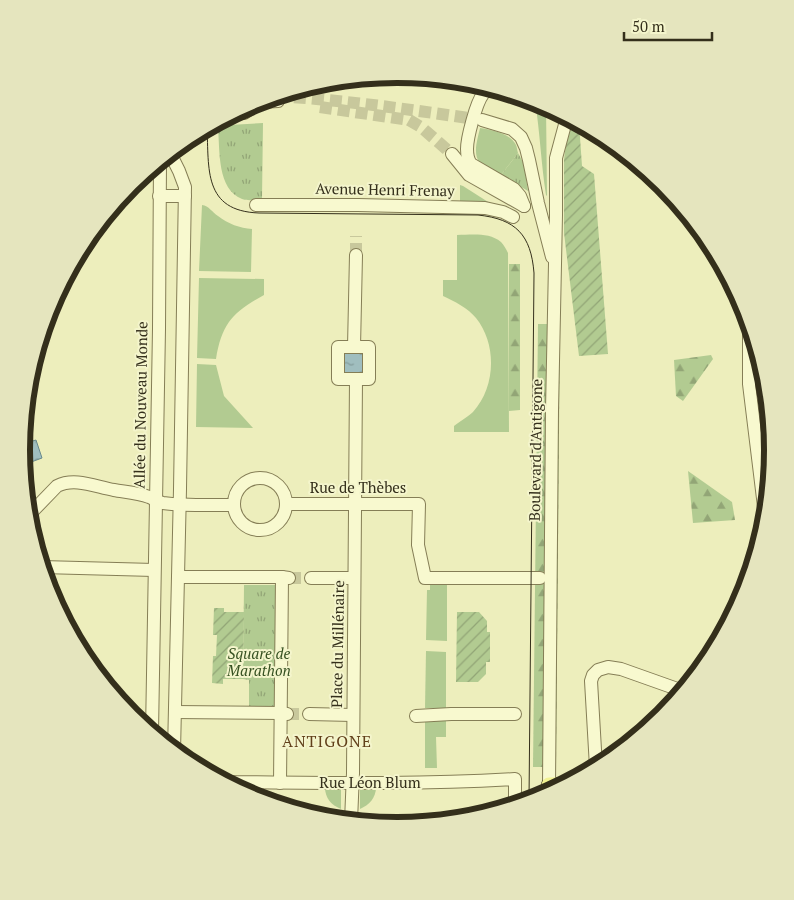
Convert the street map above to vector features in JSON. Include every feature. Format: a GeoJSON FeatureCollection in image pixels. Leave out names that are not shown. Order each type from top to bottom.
{"type":"FeatureCollection","features":[{"type":"Feature","properties":{"kind":"street"},"geometry":{"type":"LineString","coordinates":[[484,94],[479,101],[469,135],[468,160],[471,164],[514,189],[520,196],[524,206]]}},
{"type":"Feature","properties":{"kind":"street"},"geometry":{"type":"LineString","coordinates":[[482,120],[512,129],[521,137],[526,148],[545,232],[556,270]]}},
{"type":"Feature","properties":{"kind":"street","name":"Boulevard d'Antigone"},"geometry":{"type":"LineString","coordinates":[[554,781],[552,420],[556,270],[556,158],[565,124]]}},
{"type":"Feature","properties":{"kind":"street"},"geometry":{"type":"LineString","coordinates":[[452,154],[469,175],[534,212],[545,232]]}},
{"type":"Feature","properties":{"kind":"street"},"geometry":{"type":"LineString","coordinates":[[173,160],[185,187],[174,741]]}},
{"type":"Feature","properties":{"kind":"street","name":"Allée du Nouveau Monde"},"geometry":{"type":"LineString","coordinates":[[35,509],[57,486],[63,483],[88,484],[148,497],[155,501],[159,329],[160,170]]}},
{"type":"Feature","properties":{"kind":"street"},"geometry":{"type":"LineString","coordinates":[[159,196],[185,196]]}},
{"type":"Feature","properties":{"kind":"street","name":"Avenue Henri Frenay"},"geometry":{"type":"LineString","coordinates":[[256,205],[484,208],[503,212],[513,217]]}},
{"type":"Feature","properties":{"kind":"street"},"geometry":{"type":"LineString","coordinates":[[354,348],[356,255]]}},
{"type":"Feature","properties":{"kind":"street"},"geometry":{"type":"LineString","coordinates":[[338,347],[354,348],[369,348],[369,379],[338,379],[338,347]]}},
{"type":"Feature","properties":{"kind":"street"},"geometry":{"type":"LineString","coordinates":[[749,347],[749,384],[762,489]]}},
{"type":"Feature","properties":{"kind":"street","name":"Place du Millénaire"},"geometry":{"type":"LineString","coordinates":[[351,814],[356,379]]}},
{"type":"Feature","properties":{"kind":"street"},"geometry":{"type":"LineString","coordinates":[[259,478],[273,481],[278,485],[286,498],[286,504],[286,511],[279,523],[267,530],[260,531],[253,530],[242,524],[234,512],[233,505],[236,492],[241,486],[252,479],[259,478]]}},
{"type":"Feature","properties":{"kind":"street"},"geometry":{"type":"LineString","coordinates":[[152,723],[155,501],[180,504],[233,505]]}},
{"type":"Feature","properties":{"kind":"street","name":"Rue de Thèbes"},"geometry":{"type":"LineString","coordinates":[[286,504],[419,504],[418,546],[425,578],[540,578]]}},
{"type":"Feature","properties":{"kind":"street"},"geometry":{"type":"LineString","coordinates":[[49,567],[154,570]]}},
{"type":"Feature","properties":{"kind":"street"},"geometry":{"type":"LineString","coordinates":[[178,577],[286,578],[284,713],[280,783]]}},
{"type":"Feature","properties":{"kind":"street"},"geometry":{"type":"LineString","coordinates":[[311,578],[354,578]]}},
{"type":"Feature","properties":{"kind":"street"},"geometry":{"type":"LineString","coordinates":[[153,646],[176,646]]}},
{"type":"Feature","properties":{"kind":"street"},"geometry":{"type":"LineString","coordinates":[[595,758],[591,681],[593,675],[598,670],[608,667],[620,669],[676,688]]}},
{"type":"Feature","properties":{"kind":"street"},"geometry":{"type":"LineString","coordinates":[[175,712],[284,713]]}},
{"type":"Feature","properties":{"kind":"street"},"geometry":{"type":"LineString","coordinates":[[309,714],[353,715]]}},
{"type":"Feature","properties":{"kind":"street"},"geometry":{"type":"LineString","coordinates":[[416,716],[515,714]]}},
{"type":"Feature","properties":{"kind":"street","name":"Rue Léon Blum"},"geometry":{"type":"LineString","coordinates":[[242,782],[462,782],[514,779],[515,798]]}},
{"type":"Feature","properties":{"kind":"green space"},"geometry":{"type":"Polygon","coordinates":[[[536,111],[546,115],[547,196],[544,183],[536,111]]]}},
{"type":"Feature","properties":{"kind":"green space"},"geometry":{"type":"Polygon","coordinates":[[[263,123],[262,199],[244,200],[234,194],[228,187],[221,168],[218,130],[229,125],[263,123]]]}},
{"type":"Feature","properties":{"kind":"green space"},"geometry":{"type":"Polygon","coordinates":[[[570,127],[580,131],[582,166],[594,174],[608,354],[579,356],[564,233],[564,160],[567,134],[570,127]]]}},
{"type":"Feature","properties":{"kind":"green space"},"geometry":{"type":"Polygon","coordinates":[[[480,128],[505,135],[516,145],[518,153],[501,175],[480,163],[476,155],[480,128]]]}},
{"type":"Feature","properties":{"kind":"green space"},"geometry":{"type":"Polygon","coordinates":[[[518,153],[524,164],[528,191],[501,175],[518,153]]]}},
{"type":"Feature","properties":{"kind":"green space"},"geometry":{"type":"Polygon","coordinates":[[[460,185],[463,186],[496,207],[460,204],[460,185]]]}},
{"type":"Feature","properties":{"kind":"green space"},"geometry":{"type":"Polygon","coordinates":[[[202,205],[230,223],[252,229],[251,272],[199,271],[202,205]]]}},
{"type":"Feature","properties":{"kind":"green space"},"geometry":{"type":"Polygon","coordinates":[[[457,235],[491,237],[501,242],[508,253],[509,432],[454,432],[454,426],[471,414],[481,402],[490,378],[491,365],[488,340],[483,328],[473,314],[443,296],[443,280],[457,280],[457,235]]]}},
{"type":"Feature","properties":{"kind":"green space"},"geometry":{"type":"Polygon","coordinates":[[[509,264],[520,264],[520,410],[509,411],[509,264]]]}},
{"type":"Feature","properties":{"kind":"green space"},"geometry":{"type":"Polygon","coordinates":[[[199,278],[264,279],[264,295],[244,307],[231,320],[222,336],[216,359],[197,358],[199,278]]]}},
{"type":"Feature","properties":{"kind":"green space"},"geometry":{"type":"Polygon","coordinates":[[[538,324],[560,324],[556,767],[533,767],[538,324]]]}},
{"type":"Feature","properties":{"kind":"green space"},"geometry":{"type":"Polygon","coordinates":[[[711,355],[713,359],[683,401],[676,396],[674,360],[711,355]]]}},
{"type":"Feature","properties":{"kind":"green space"},"geometry":{"type":"Polygon","coordinates":[[[197,364],[216,365],[224,396],[253,428],[196,427],[197,364]]]}},
{"type":"Feature","properties":{"kind":"green space"},"geometry":{"type":"Polygon","coordinates":[[[688,471],[732,502],[735,520],[693,523],[688,471]]]}},
{"type":"Feature","properties":{"kind":"green space"},"geometry":{"type":"Polygon","coordinates":[[[430,583],[447,583],[447,641],[426,640],[427,590],[430,590],[430,583]]]}},
{"type":"Feature","properties":{"kind":"green space","name":"Square de Marathon"},"geometry":{"type":"Polygon","coordinates":[[[244,585],[276,585],[275,708],[249,708],[249,680],[243,679],[244,585]]]}},
{"type":"Feature","properties":{"kind":"green space"},"geometry":{"type":"Polygon","coordinates":[[[214,608],[224,608],[224,612],[244,612],[243,679],[223,679],[223,684],[212,683],[213,656],[216,656],[217,635],[213,635],[214,608]]]}},
{"type":"Feature","properties":{"kind":"green space"},"geometry":{"type":"Polygon","coordinates":[[[457,612],[479,612],[487,621],[487,632],[490,632],[490,662],[486,662],[486,674],[478,682],[456,682],[457,612]]]}},
{"type":"Feature","properties":{"kind":"green space"},"geometry":{"type":"Polygon","coordinates":[[[426,651],[446,652],[446,708],[425,708],[426,651]]]}},
{"type":"Feature","properties":{"kind":"green space"},"geometry":{"type":"Polygon","coordinates":[[[425,719],[446,720],[446,737],[436,737],[437,768],[425,768],[425,719]]]}},
{"type":"Feature","properties":{"kind":"green space"},"geometry":{"type":"Polygon","coordinates":[[[325,787],[341,787],[341,809],[329,801],[325,787]]]}},
{"type":"Feature","properties":{"kind":"green space"},"geometry":{"type":"Polygon","coordinates":[[[360,787],[376,787],[375,795],[371,801],[360,809],[360,787]]]}},
{"type":"Feature","properties":{"kind":"water"},"geometry":{"type":"Polygon","coordinates":[[[344,353],[365,353],[365,373],[344,373],[344,353]]]}},
{"type":"Feature","properties":{"kind":"water"},"geometry":{"type":"Polygon","coordinates":[[[36,440],[42,458],[31,462],[30,450],[30,442],[36,440]]]}},
{"type":"Feature","properties":{"kind":"tunnel"},"geometry":{"type":"LineString","coordinates":[[296,98],[405,109],[482,120]]}},
{"type":"Feature","properties":{"kind":"tunnel"},"geometry":{"type":"LineString","coordinates":[[320,107],[409,120],[421,127],[452,154]]}},
{"type":"Feature","properties":{"kind":"tunnel"},"geometry":{"type":"LineString","coordinates":[[356,236],[356,255]]}},
{"type":"Feature","properties":{"kind":"tunnel"},"geometry":{"type":"LineString","coordinates":[[289,578],[311,578]]}},
{"type":"Feature","properties":{"kind":"tunnel"},"geometry":{"type":"LineString","coordinates":[[287,714],[309,714]]}},
{"type":"Feature","properties":{"kind":"tram line"},"geometry":{"type":"LineString","coordinates":[[207,136],[210,172],[218,196],[228,205],[241,210],[259,213],[478,215],[502,220],[512,225],[525,239],[529,248],[534,273],[529,792]]}},
{"type":"Feature","properties":{"kind":"district","name":"ANTIGONE"},"geometry":{"type":"Point","coordinates":[327,741]}}]}
